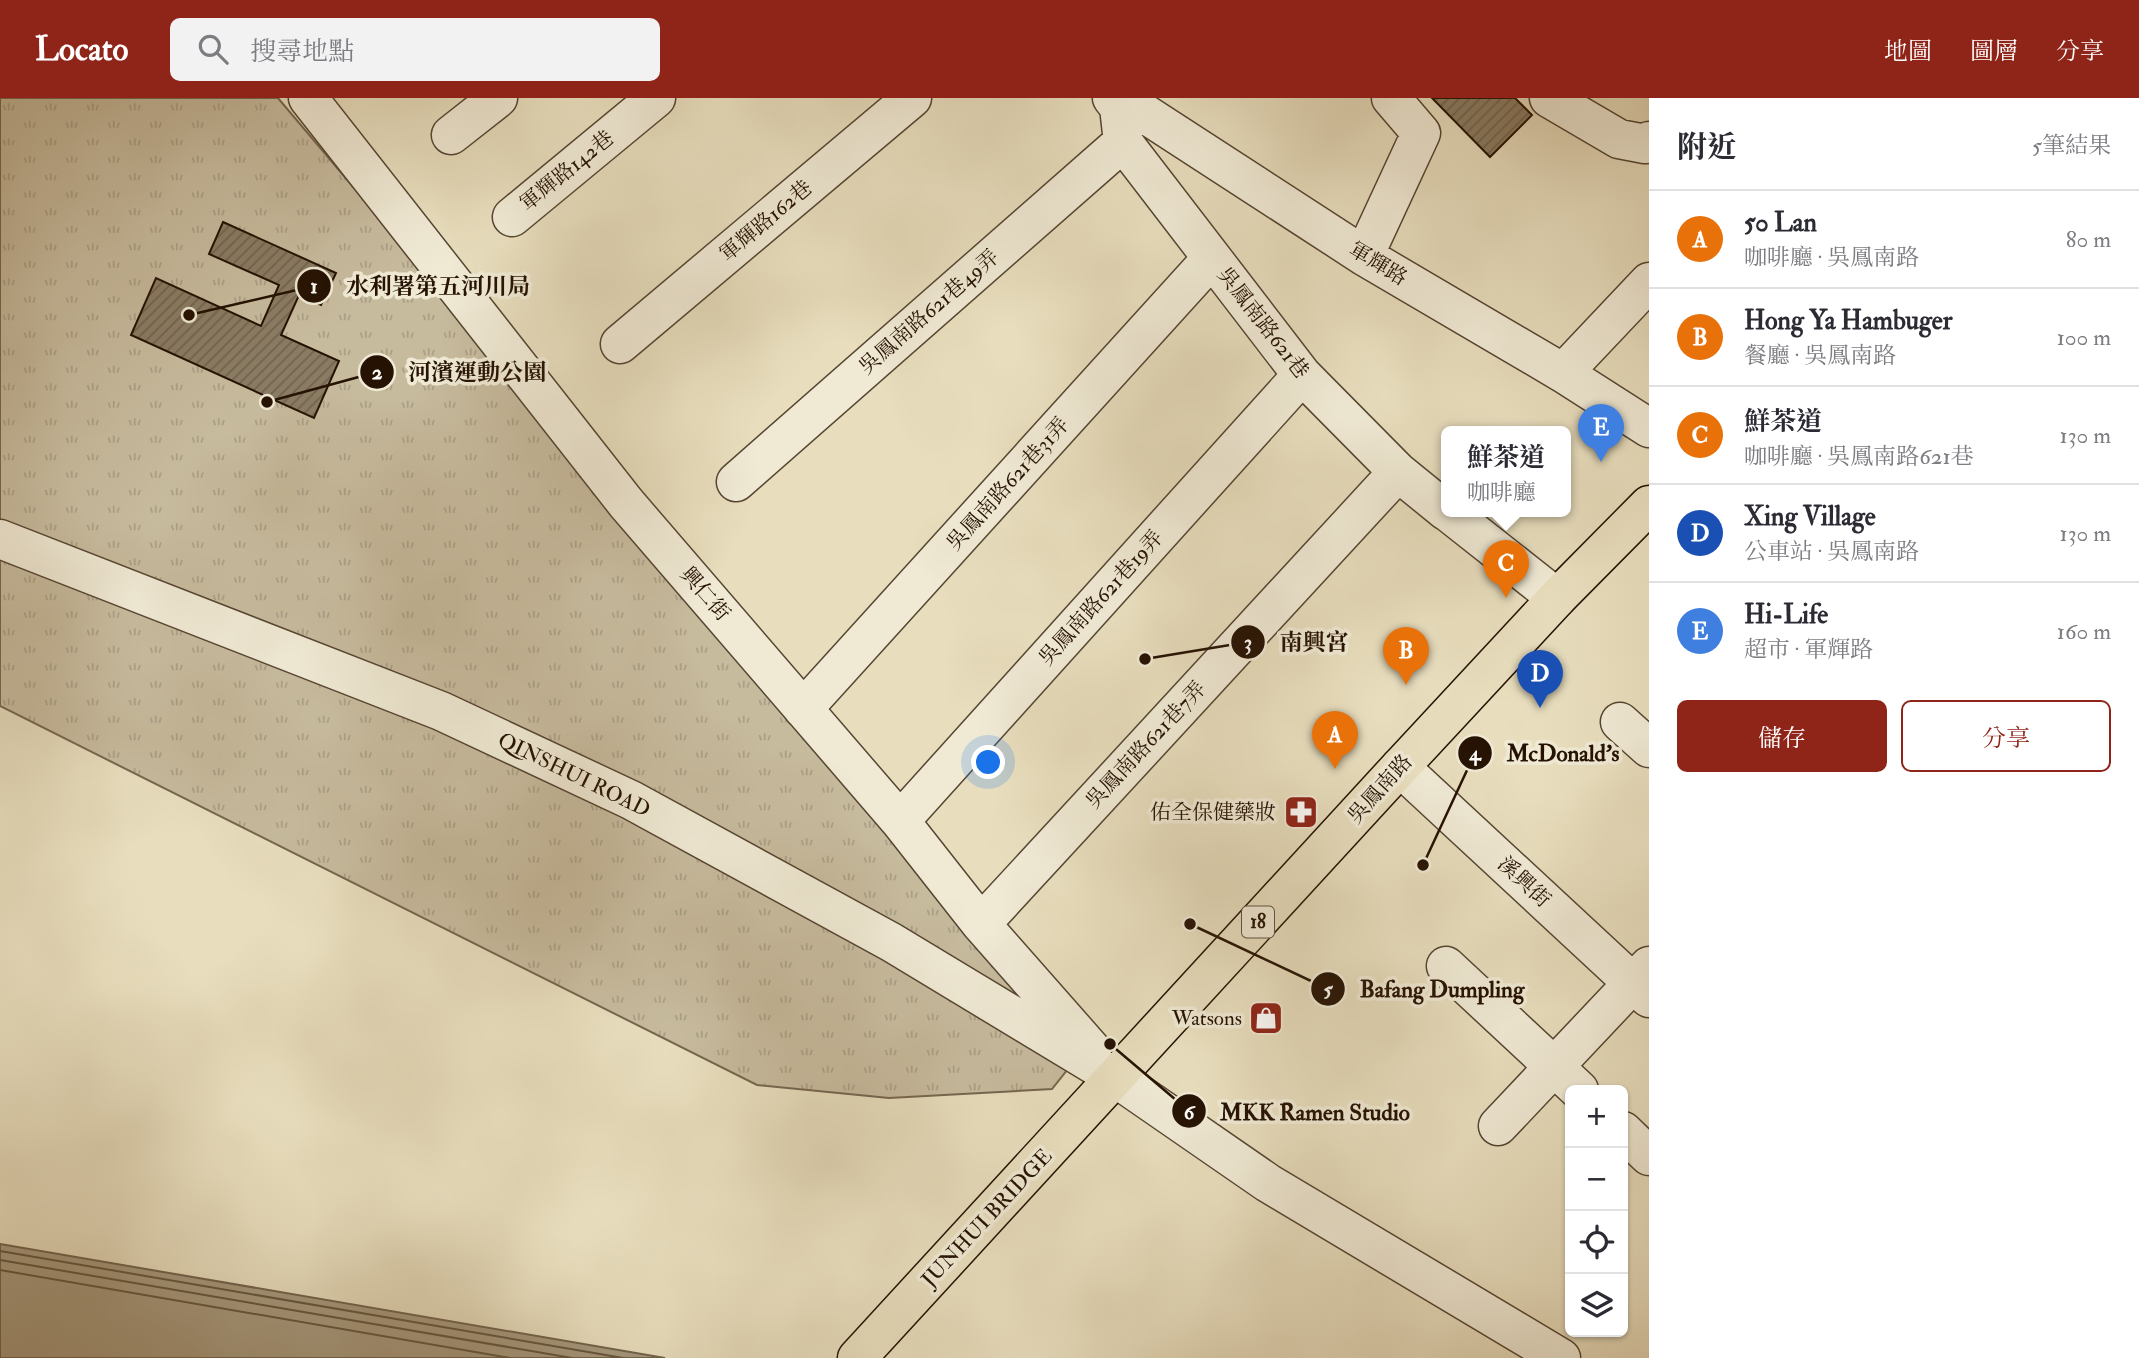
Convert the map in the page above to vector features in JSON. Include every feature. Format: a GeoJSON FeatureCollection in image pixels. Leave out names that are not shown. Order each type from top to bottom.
{"type":"FeatureCollection","features":[{"type":"Feature","properties":{"kind":"main road","name":"吳鳳南路"},"geometry":{"type":"LineString","coordinates":[[1116,1078],[1557,598],[1649,505]]}},
{"type":"Feature","properties":{"kind":"main road","name":"JUNHUI BRIDGE"},"geometry":{"type":"LineString","coordinates":[[857,1358],[1116,1078]]}},
{"type":"Feature","properties":{"kind":"street","name":"興仁街"},"geometry":{"type":"LineString","coordinates":[[308,98],[626,502],[900,821],[981,924],[1116,1078]]}},
{"type":"Feature","properties":{"kind":"street"},"geometry":{"type":"LineString","coordinates":[[451,135],[498,98]]}},
{"type":"Feature","properties":{"kind":"street","name":"軍輝路142巷"},"geometry":{"type":"LineString","coordinates":[[512,217],[656,98]]}},
{"type":"Feature","properties":{"kind":"street","name":"軍輝路162巷"},"geometry":{"type":"LineString","coordinates":[[620,344],[912,98]]}},
{"type":"Feature","properties":{"kind":"street"},"geometry":{"type":"LineString","coordinates":[[1364,256],[1421,133],[1391,98]]}},
{"type":"Feature","properties":{"kind":"street"},"geometry":{"type":"LineString","coordinates":[[1549,98],[1619,139],[1645,144],[1649,141]]}},
{"type":"Feature","properties":{"kind":"street","name":"軍輝路"},"geometry":{"type":"LineString","coordinates":[[1125,110],[1364,256],[1563,373],[1649,428]]}},
{"type":"Feature","properties":{"kind":"street","name":"吳鳳南路621巷"},"geometry":{"type":"LineString","coordinates":[[1125,110],[1212,258],[1302,375],[1398,472],[1441,507]]}},
{"type":"Feature","properties":{"kind":"street","name":"吳鳳南路621巷49弄"},"geometry":{"type":"LineString","coordinates":[[736,482],[1125,110]]}},
{"type":"Feature","properties":{"kind":"street","name":"吳鳳南路621巷31弄"},"geometry":{"type":"LineString","coordinates":[[803,709],[1212,258]]}},
{"type":"Feature","properties":{"kind":"street"},"geometry":{"type":"LineString","coordinates":[[1563,373],[1649,282]]}},
{"type":"Feature","properties":{"kind":"street","name":"吳鳳南路621巷19弄"},"geometry":{"type":"LineString","coordinates":[[900,821],[1302,375]]}},
{"type":"Feature","properties":{"kind":"street","name":"吳鳳南路621巷7弄"},"geometry":{"type":"LineString","coordinates":[[981,924],[1398,472]]}},
{"type":"Feature","properties":{"kind":"street","name":"吳鳳南路621巷"},"geometry":{"type":"LineString","coordinates":[[1453,517],[1557,598]]}},
{"type":"Feature","properties":{"kind":"street","name":"QINSHUI ROAD"},"geometry":{"type":"LineString","coordinates":[[0,539],[441,711],[631,800],[891,942],[1116,1078]]}},
{"type":"Feature","properties":{"kind":"street"},"geometry":{"type":"LineString","coordinates":[[1620,722],[1649,748]]}},
{"type":"Feature","properties":{"kind":"street","name":"溪興街"},"geometry":{"type":"LineString","coordinates":[[1400,767],[1644,983]]}},
{"type":"Feature","properties":{"kind":"street"},"geometry":{"type":"LineString","coordinates":[[1446,966],[1567,1079]]}},
{"type":"Feature","properties":{"kind":"street"},"geometry":{"type":"LineString","coordinates":[[1498,1126],[1567,1079],[1644,983]]}},
{"type":"Feature","properties":{"kind":"street"},"geometry":{"type":"LineString","coordinates":[[1116,1078],[1268,1183],[1561,1358]]}},
{"type":"Feature","properties":{"kind":"street"},"geometry":{"type":"LineString","coordinates":[[1628,1136],[1649,1156]]}},
{"type":"Feature","properties":{"kind":"green space"},"geometry":{"type":"Polygon","coordinates":[[[0,98],[278,98],[1083,1050],[1052,1089],[889,1098],[757,1085],[0,706],[0,98]]]}},
{"type":"Feature","properties":{"kind":"water"},"geometry":{"type":"Polygon","coordinates":[[[0,1244],[665,1358],[0,1358],[0,1244]]]}},
{"type":"Feature","properties":{"kind":"building"},"geometry":{"type":"Polygon","coordinates":[[[1432,98],[1515,98],[1532,115],[1490,157],[1432,98]]]}},
{"type":"Feature","properties":{"kind":"building"},"geometry":{"type":"Polygon","coordinates":[[[223,222],[336,273],[321,305],[299,295],[281,335],[339,361],[314,418],[131,335],[156,278],[261,326],[279,285],[209,254],[223,222]]]}},
{"type":"Feature","properties":{"kind":"place","name":"水利署第五河川局"},"geometry":{"type":"Point","coordinates":[189,315]}},
{"type":"Feature","properties":{"kind":"place","name":"河濱運動公園"},"geometry":{"type":"Point","coordinates":[267,402]}},
{"type":"Feature","properties":{"kind":"place","name":"Hi-Life"},"geometry":{"type":"Point","coordinates":[1601,462]}},
{"type":"Feature","properties":{"kind":"place","name":"鮮茶道"},"geometry":{"type":"Point","coordinates":[1506,598]}},
{"type":"Feature","properties":{"kind":"place","name":"南興宮"},"geometry":{"type":"Point","coordinates":[1145,659]}},
{"type":"Feature","properties":{"kind":"place","name":"Hong Ya Hambuger"},"geometry":{"type":"Point","coordinates":[1406,685]}},
{"type":"Feature","properties":{"kind":"place","name":"Xing Village"},"geometry":{"type":"Point","coordinates":[1540,708]}},
{"type":"Feature","properties":{"kind":"place","name":"50 Lan"},"geometry":{"type":"Point","coordinates":[1335,769]}},
{"type":"Feature","properties":{"kind":"place","name":"佑全保健藥妝"},"geometry":{"type":"Point","coordinates":[1301,812]}},
{"type":"Feature","properties":{"kind":"place","name":"McDonald's"},"geometry":{"type":"Point","coordinates":[1423,865]}},
{"type":"Feature","properties":{"kind":"place","name":"Bafang Dumpling"},"geometry":{"type":"Point","coordinates":[1190,924]}},
{"type":"Feature","properties":{"kind":"place","name":"Watsons"},"geometry":{"type":"Point","coordinates":[1266,1018]}},
{"type":"Feature","properties":{"kind":"place","name":"MKK Ramen Studio"},"geometry":{"type":"Point","coordinates":[1110,1044]}}]}
